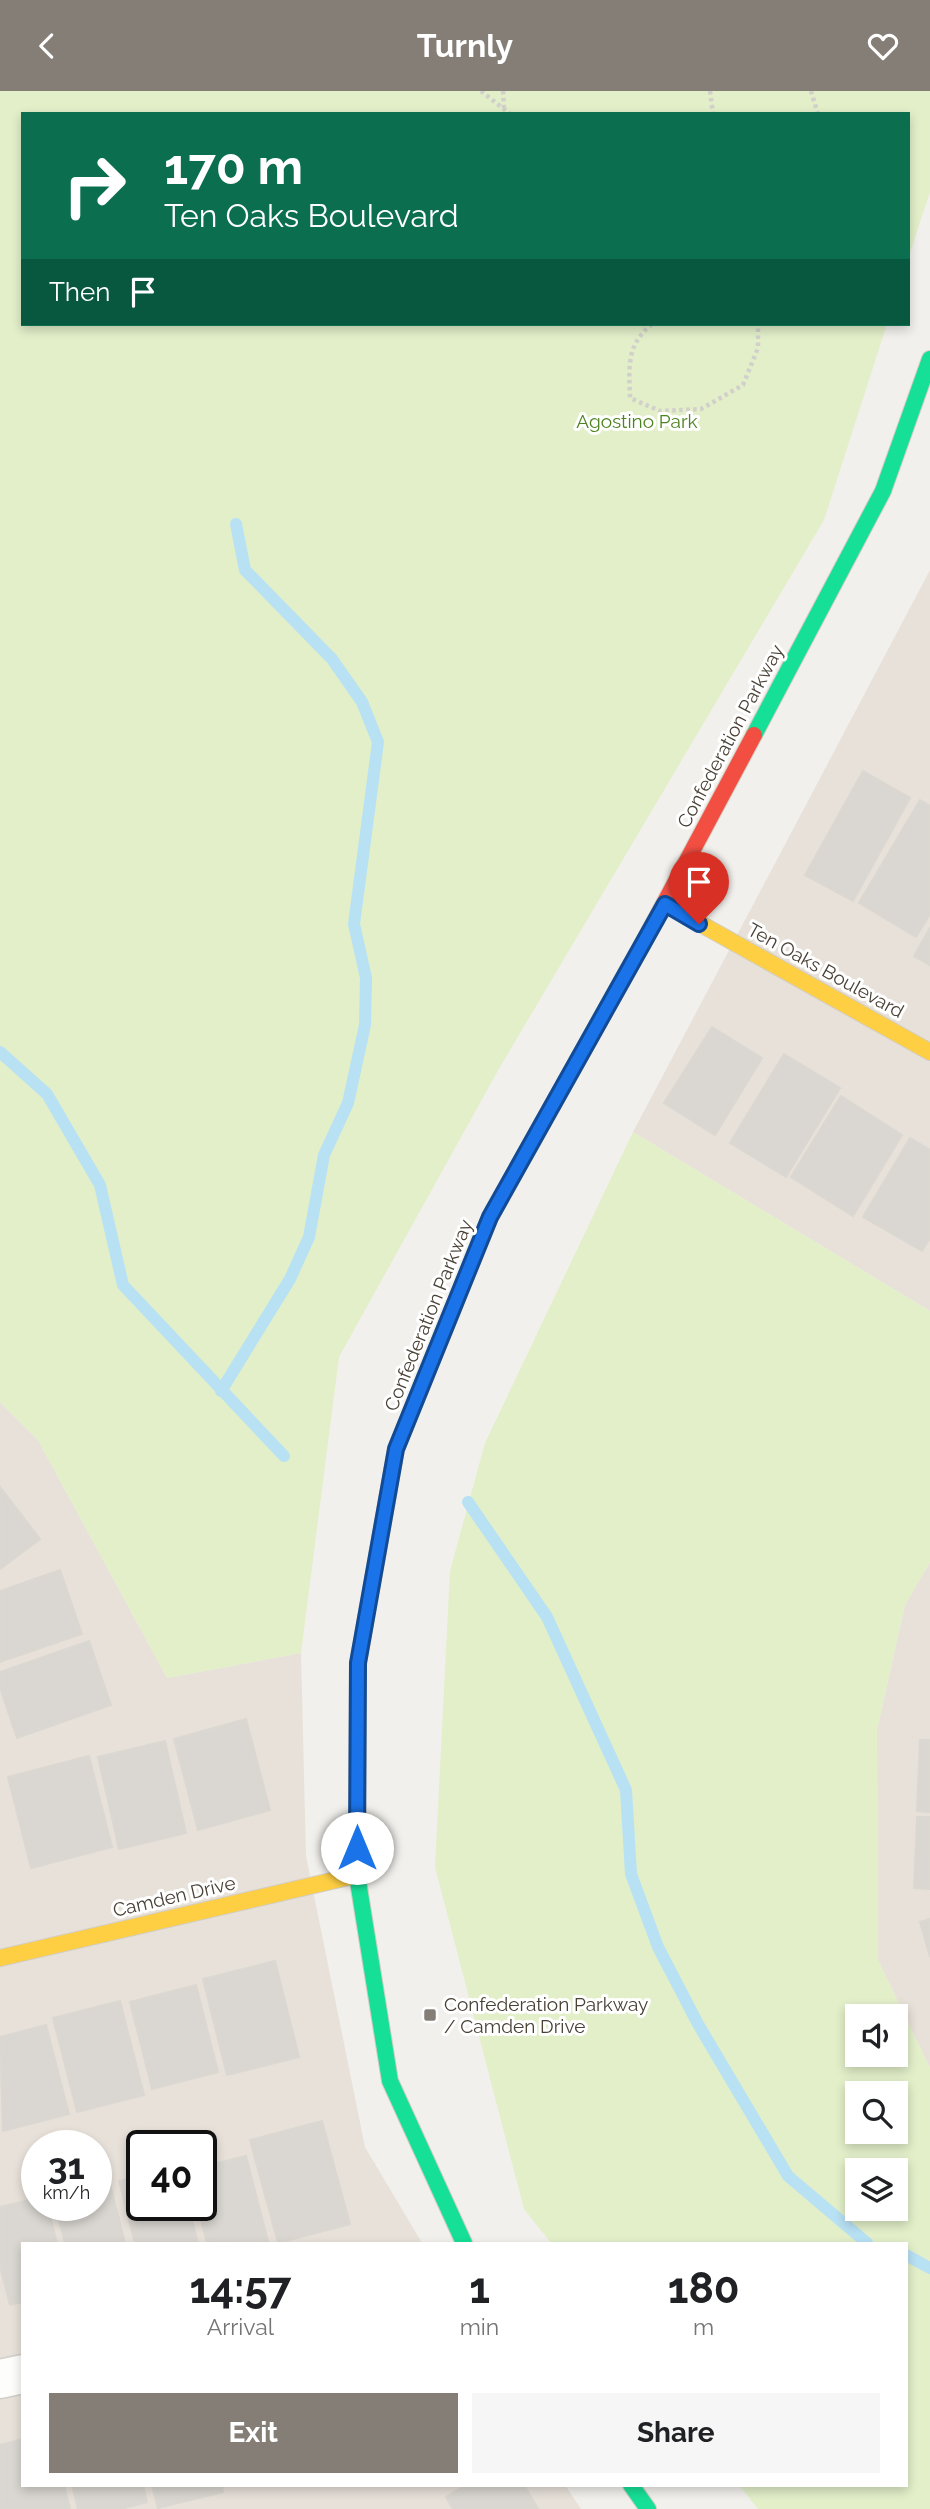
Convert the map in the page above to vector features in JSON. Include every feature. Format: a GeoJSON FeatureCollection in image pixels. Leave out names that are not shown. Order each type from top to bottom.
{"type":"FeatureCollection","features":[{"type":"Feature","properties":{"kind":"street","name":"Confederation Parkway"},"geometry":{"type":"LineString","coordinates":[[464,2242],[390,2081],[357,1875],[358,1663],[396,1449],[490,1217],[665,904],[883,491],[930,359]]}},
{"type":"Feature","properties":{"kind":"street","name":"Ten Oaks Boulevard"},"geometry":{"type":"LineString","coordinates":[[665,904],[930,1052]]}},
{"type":"Feature","properties":{"kind":"street","name":"Camden Drive"},"geometry":{"type":"LineString","coordinates":[[0,1958],[357,1875]]}},
{"type":"Feature","properties":{"kind":"street"},"geometry":{"type":"LineString","coordinates":[[0,2379],[21,2374]]}},
{"type":"Feature","properties":{"kind":"street"},"geometry":{"type":"LineString","coordinates":[[632,2487],[648,2509]]}},
{"type":"Feature","properties":{"kind":"path"},"geometry":{"type":"LineString","coordinates":[[481,91],[508,112]]}},
{"type":"Feature","properties":{"kind":"path"},"geometry":{"type":"LineString","coordinates":[[503,91],[504,109]]}},
{"type":"Feature","properties":{"kind":"path"},"geometry":{"type":"LineString","coordinates":[[710,91],[713,112]]}},
{"type":"Feature","properties":{"kind":"path"},"geometry":{"type":"LineString","coordinates":[[811,91],[817,112]]}},
{"type":"Feature","properties":{"kind":"path"},"geometry":{"type":"LineString","coordinates":[[650,326],[639,335],[629,362],[630,398],[660,411],[702,409],[743,385],[758,348],[758,326]]}},
{"type":"Feature","properties":{"kind":"shaded area"},"geometry":{"type":"Polygon","coordinates":[[[930,570],[930,1311],[633,1132],[930,570]]]}},
{"type":"Feature","properties":{"kind":"shaded area"},"geometry":{"type":"Polygon","coordinates":[[[0,1402],[38,1440],[167,1678],[301,1653],[306,1856],[365,2147],[421,2242],[21,2242],[21,2487],[566,2487],[581,2509],[0,2509],[0,1402]]]}},
{"type":"Feature","properties":{"kind":"shaded area"},"geometry":{"type":"Polygon","coordinates":[[[930,1562],[930,2068],[908,2022],[908,2004],[899,2004],[878,1960],[877,1730],[905,1605],[930,1562]]]}},
{"type":"Feature","properties":{"kind":"green space","name":"Agostino Park"},"geometry":{"type":"Polygon","coordinates":[[[0,91],[930,91],[930,192],[910,253],[910,112],[21,112],[21,326],[886,326],[824,520],[500,1067],[339,1357],[301,1653],[167,1678],[38,1440],[0,1402],[0,91]]]}},
{"type":"Feature","properties":{"kind":"green space"},"geometry":{"type":"Polygon","coordinates":[[[633,1132],[930,1311],[930,1562],[905,1605],[877,1730],[878,1960],[899,2004],[845,2004],[845,2067],[908,2067],[908,2022],[930,2068],[930,2509],[758,2509],[741,2487],[908,2487],[908,2242],[550,2242],[524,2209],[435,1867],[450,1571],[485,1443],[633,1132]]]}},
{"type":"Feature","properties":{"kind":"building"},"geometry":{"type":"Polygon","coordinates":[[[863,771],[910,798],[853,901],[805,875],[863,771]]]}},
{"type":"Feature","properties":{"kind":"building"},"geometry":{"type":"Polygon","coordinates":[[[920,800],[930,806],[930,914],[916,937],[859,903],[920,800]]]}},
{"type":"Feature","properties":{"kind":"building"},"geometry":{"type":"Polygon","coordinates":[[[930,928],[930,965],[914,956],[930,928]]]}},
{"type":"Feature","properties":{"kind":"building"},"geometry":{"type":"Polygon","coordinates":[[[712,1027],[762,1058],[715,1135],[664,1103],[712,1027]]]}},
{"type":"Feature","properties":{"kind":"building"},"geometry":{"type":"Polygon","coordinates":[[[784,1054],[840,1088],[786,1177],[730,1143],[784,1054]]]}},
{"type":"Feature","properties":{"kind":"building"},"geometry":{"type":"Polygon","coordinates":[[[841,1096],[902,1135],[853,1216],[791,1177],[841,1096]]]}},
{"type":"Feature","properties":{"kind":"building"},"geometry":{"type":"Polygon","coordinates":[[[910,1138],[930,1150],[930,1238],[922,1251],[863,1217],[910,1138]]]}},
{"type":"Feature","properties":{"kind":"building"},"geometry":{"type":"Polygon","coordinates":[[[0,1487],[40,1539],[0,1569],[0,1487]]]}},
{"type":"Feature","properties":{"kind":"building"},"geometry":{"type":"Polygon","coordinates":[[[60,1570],[82,1634],[0,1662],[0,1591],[60,1570]]]}},
{"type":"Feature","properties":{"kind":"building"},"geometry":{"type":"Polygon","coordinates":[[[89,1641],[111,1705],[17,1738],[0,1688],[0,1672],[89,1641]]]}},
{"type":"Feature","properties":{"kind":"building"},"geometry":{"type":"Polygon","coordinates":[[[246,1719],[270,1810],[198,1830],[174,1739],[246,1719]]]}},
{"type":"Feature","properties":{"kind":"building"},"geometry":{"type":"Polygon","coordinates":[[[920,1740],[930,1740],[930,1812],[917,1811],[920,1740]]]}},
{"type":"Feature","properties":{"kind":"building"},"geometry":{"type":"Polygon","coordinates":[[[165,1741],[186,1833],[119,1849],[98,1757],[165,1741]]]}},
{"type":"Feature","properties":{"kind":"building"},"geometry":{"type":"Polygon","coordinates":[[[89,1756],[112,1847],[31,1868],[8,1777],[89,1756]]]}},
{"type":"Feature","properties":{"kind":"building"},"geometry":{"type":"Polygon","coordinates":[[[917,1817],[930,1817],[930,1889],[914,1888],[917,1817]]]}},
{"type":"Feature","properties":{"kind":"building"},"geometry":{"type":"Polygon","coordinates":[[[930,1919],[930,1957],[920,1922],[930,1919]]]}},
{"type":"Feature","properties":{"kind":"building"},"geometry":{"type":"Polygon","coordinates":[[[275,1961],[299,2057],[227,2075],[203,1979],[275,1961]]]}},
{"type":"Feature","properties":{"kind":"building"},"geometry":{"type":"Polygon","coordinates":[[[196,1985],[218,2072],[152,2089],[130,2002],[196,1985]]]}},
{"type":"Feature","properties":{"kind":"building"},"geometry":{"type":"Polygon","coordinates":[[[120,2001],[144,2095],[77,2112],[53,2018],[120,2001]]]}},
{"type":"Feature","properties":{"kind":"building"},"geometry":{"type":"Polygon","coordinates":[[[46,2025],[69,2114],[3,2131],[0,2037],[46,2025]]]}},
{"type":"Feature","properties":{"kind":"building"},"geometry":{"type":"Polygon","coordinates":[[[322,2121],[350,2224],[278,2242],[250,2140],[322,2121]]]}},
{"type":"Feature","properties":{"kind":"building"},"geometry":{"type":"Polygon","coordinates":[[[246,2156],[268,2241],[207,2242],[201,2221],[217,2221],[217,2163],[246,2156]]]}},
{"type":"Feature","properties":{"kind":"building"},"geometry":{"type":"Polygon","coordinates":[[[126,2179],[126,2208],[119,2181],[126,2179]]]}},
{"type":"Feature","properties":{"kind":"building"},"geometry":{"type":"Polygon","coordinates":[[[112,2192],[125,2242],[65,2242],[59,2221],[112,2221],[112,2192]]]}},
{"type":"Feature","properties":{"kind":"building"},"geometry":{"type":"Polygon","coordinates":[[[21,2202],[21,2221],[51,2221],[57,2242],[21,2242],[21,2302],[10,2305],[0,2266],[0,2207],[21,2202]]]}},
{"type":"Feature","properties":{"kind":"building"},"geometry":{"type":"Polygon","coordinates":[[[129,2221],[192,2221],[198,2242],[135,2242],[129,2221]]]}},
{"type":"Feature","properties":{"kind":"building"},"geometry":{"type":"Polygon","coordinates":[[[21,2440],[21,2487],[64,2487],[70,2509],[0,2509],[0,2445],[21,2440]]]}},
{"type":"Feature","properties":{"kind":"building"},"geometry":{"type":"Polygon","coordinates":[[[72,2487],[143,2487],[147,2502],[121,2509],[78,2509],[72,2487]]]}},
{"type":"Feature","properties":{"kind":"building"},"geometry":{"type":"Polygon","coordinates":[[[153,2487],[222,2487],[223,2492],[158,2508],[153,2487]]]}},
{"type":"Feature","properties":{"kind":"building"},"geometry":{"type":"Polygon","coordinates":[[[463,2487],[525,2487],[538,2509],[453,2509],[446,2497],[463,2487]]]}},
{"type":"Feature","properties":{"kind":"waterway"},"geometry":{"type":"LineString","coordinates":[[221,1391],[290,1279],[309,1237],[324,1155],[348,1103],[365,1025],[366,978],[354,924],[378,742],[362,702],[332,659],[245,570],[236,524]]}},
{"type":"Feature","properties":{"kind":"waterway"},"geometry":{"type":"LineString","coordinates":[[0,1052],[47,1094],[100,1185],[123,1285],[284,1456]]}},
{"type":"Feature","properties":{"kind":"waterway"},"geometry":{"type":"LineString","coordinates":[[468,1502],[547,1617],[626,1790],[631,1874],[658,1947],[698,2024],[788,2176],[866,2242]]}},
{"type":"Feature","properties":{"kind":"waterway"},"geometry":{"type":"LineString","coordinates":[[908,2256],[930,2268]]}},
{"type":"Feature","properties":{"kind":"traffic: fast"},"geometry":{"type":"LineString","coordinates":[[754,735],[883,491],[930,359]]}},
{"type":"Feature","properties":{"kind":"traffic: fast"},"geometry":{"type":"LineString","coordinates":[[452,1311],[490,1217],[642,945]]}},
{"type":"Feature","properties":{"kind":"traffic: fast"},"geometry":{"type":"LineString","coordinates":[[374,1573],[358,1663],[357,1875],[390,2081],[464,2242]]}},
{"type":"Feature","properties":{"kind":"traffic: fast"},"geometry":{"type":"LineString","coordinates":[[632,2487],[648,2509]]}},
{"type":"Feature","properties":{"kind":"traffic: slow"},"geometry":{"type":"LineString","coordinates":[[665,904],[930,1052]]}},
{"type":"Feature","properties":{"kind":"traffic: slow"},"geometry":{"type":"LineString","coordinates":[[374,1573],[396,1449],[452,1311]]}},
{"type":"Feature","properties":{"kind":"traffic: slow"},"geometry":{"type":"LineString","coordinates":[[0,1958],[357,1875]]}},
{"type":"Feature","properties":{"kind":"traffic: jam"},"geometry":{"type":"LineString","coordinates":[[642,945],[754,735]]}},
{"type":"Feature","properties":{"kind":"place","name":"Confederation Parkway / Camden Drive"},"geometry":{"type":"Point","coordinates":[430,2015]}},
{"type":"Feature","properties":{"kind":"route"},"geometry":{"type":"LineString","coordinates":[[357,1848],[358,1663],[396,1449],[490,1217],[665,904],[699,924]]}}]}
